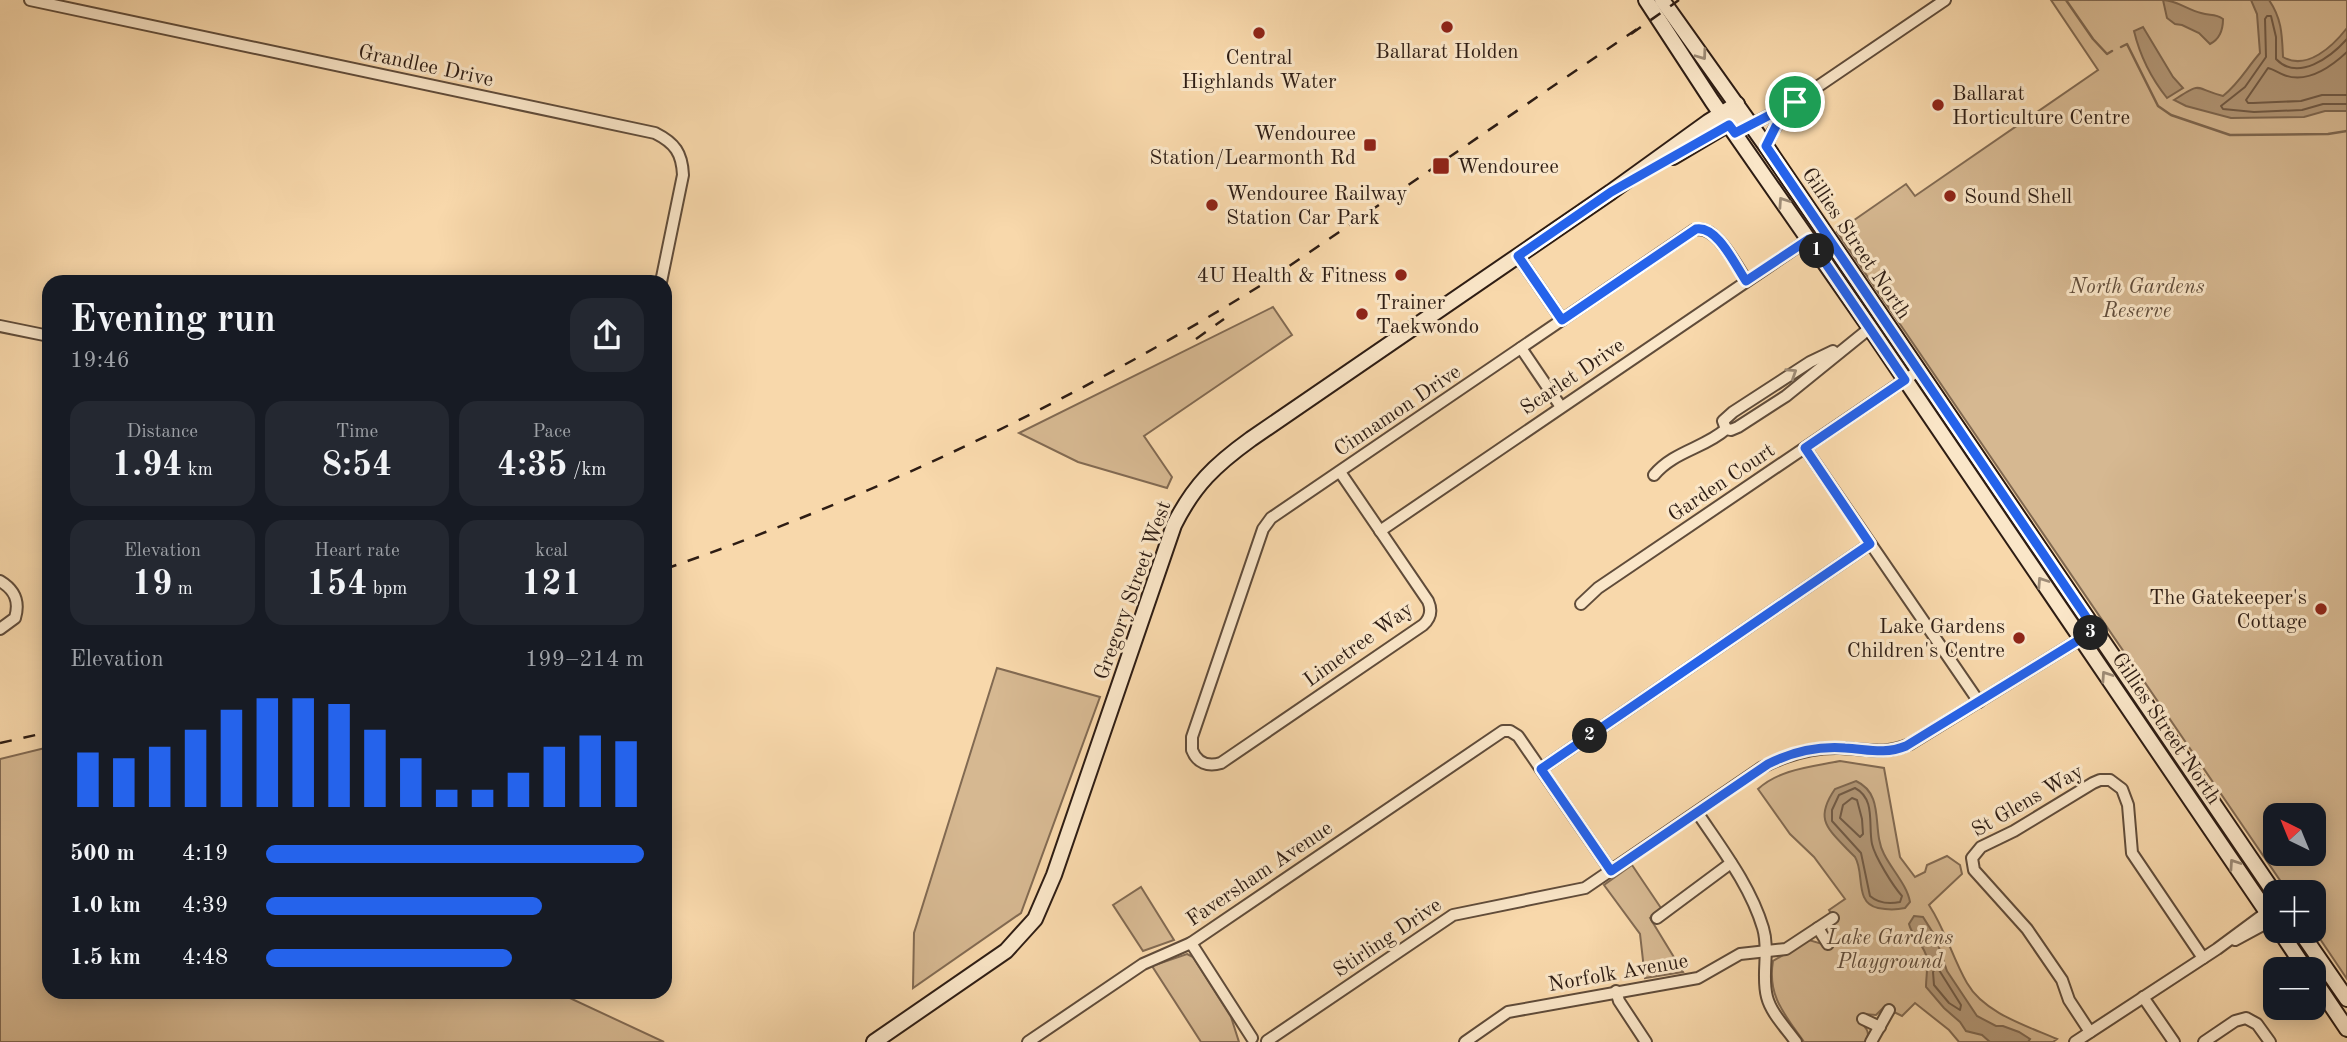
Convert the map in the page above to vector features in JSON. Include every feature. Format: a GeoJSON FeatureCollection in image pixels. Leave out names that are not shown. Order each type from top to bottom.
{"type":"FeatureCollection","features":[{"type":"Feature","properties":{"kind":"main road","name":"Gillies Street North"},"geometry":{"type":"LineString","coordinates":[[1646,0],[1728,124],[2263,903]]}},
{"type":"Feature","properties":{"kind":"main road","name":"Gillies Street North"},"geometry":{"type":"LineString","coordinates":[[1662,0],[1766,146],[2265,880]]}},
{"type":"Feature","properties":{"kind":"main road","name":"Gregory Street West"},"geometry":{"type":"LineString","coordinates":[[874,1042],[1001,955],[1035,919],[1054,875],[1174,526],[1199,483],[1244,445],[1611,192],[1744,114]]}},
{"type":"Feature","properties":{"kind":"main road"},"geometry":{"type":"LineString","coordinates":[[2308,943],[2347,999]]}},
{"type":"Feature","properties":{"kind":"main road"},"geometry":{"type":"LineString","coordinates":[[2326,998],[2347,1029]]}},
{"type":"Feature","properties":{"kind":"street","name":"Grandlee Drive"},"geometry":{"type":"LineString","coordinates":[[30,0],[655,134],[679,151],[683,161],[683,175],[662,275]]}},
{"type":"Feature","properties":{"kind":"street"},"geometry":{"type":"LineString","coordinates":[[1766,146],[1776,126],[1795,102],[1929,5],[1945,0]]}},
{"type":"Feature","properties":{"kind":"street"},"geometry":{"type":"LineString","coordinates":[[1744,114],[1795,102]]}},
{"type":"Feature","properties":{"kind":"street"},"geometry":{"type":"LineString","coordinates":[[1786,253],[1796,241],[1798,224]]}},
{"type":"Feature","properties":{"kind":"street","name":"Cinnamon Drive"},"geometry":{"type":"LineString","coordinates":[[1199,761],[1192,750],[1192,737],[1263,529],[1275,516],[1691,231],[1707,229],[1715,235],[1746,281]]}},
{"type":"Feature","properties":{"kind":"street","name":"Scarlet Drive"},"geometry":{"type":"LineString","coordinates":[[1380,531],[1809,239]]}},
{"type":"Feature","properties":{"kind":"street"},"geometry":{"type":"LineString","coordinates":[[1518,256],[1562,320]]}},
{"type":"Feature","properties":{"kind":"street"},"geometry":{"type":"LineString","coordinates":[[0,326],[42,335]]}},
{"type":"Feature","properties":{"kind":"street"},"geometry":{"type":"LineString","coordinates":[[1654,475],[1670,460],[1726,429],[1733,430],[1781,399],[1870,328]]}},
{"type":"Feature","properties":{"kind":"street"},"geometry":{"type":"LineString","coordinates":[[1726,429],[1723,421],[1733,412],[1810,362],[1854,340]]}},
{"type":"Feature","properties":{"kind":"street"},"geometry":{"type":"LineString","coordinates":[[1521,348],[1561,407]]}},
{"type":"Feature","properties":{"kind":"street","name":"Garden Court"},"geometry":{"type":"LineString","coordinates":[[1581,604],[1598,588],[1918,371]]}},
{"type":"Feature","properties":{"kind":"street"},"geometry":{"type":"LineString","coordinates":[[1772,385],[1781,399]]}},
{"type":"Feature","properties":{"kind":"street"},"geometry":{"type":"LineString","coordinates":[[1733,412],[1742,424]]}},
{"type":"Feature","properties":{"kind":"street"},"geometry":{"type":"LineString","coordinates":[[1805,448],[1979,702]]}},
{"type":"Feature","properties":{"kind":"street","name":"Limetree Way"},"geometry":{"type":"LineString","coordinates":[[1199,761],[1212,765],[1222,762],[1426,622],[1430,613],[1429,603],[1340,472]]}},
{"type":"Feature","properties":{"kind":"street"},"geometry":{"type":"LineString","coordinates":[[1611,871],[1541,769],[1870,544]]}},
{"type":"Feature","properties":{"kind":"street"},"geometry":{"type":"LineString","coordinates":[[0,581],[10,587],[17,598],[17,610],[15,618],[0,629]]}},
{"type":"Feature","properties":{"kind":"street","name":"Stirling Drive"},"geometry":{"type":"LineString","coordinates":[[1268,1041],[1453,915],[1575,891],[1588,886],[1761,768],[1784,757],[1826,748],[1880,752],[1910,744],[2095,630]]}},
{"type":"Feature","properties":{"kind":"street","name":"Faversham Avenue"},"geometry":{"type":"LineString","coordinates":[[1028,1042],[1143,964],[1191,943],[1495,735],[1508,730],[1517,735],[1541,769]]}},
{"type":"Feature","properties":{"kind":"street","name":"St Glens Way"},"geometry":{"type":"LineString","coordinates":[[2090,1032],[2069,1000],[2060,977],[2027,929],[1974,870],[1973,856],[1981,847],[2014,831],[2089,784],[2100,780],[2113,781],[2122,789],[2127,801],[2132,853],[2203,958]]}},
{"type":"Feature","properties":{"kind":"street"},"geometry":{"type":"LineString","coordinates":[[1697,812],[1731,863],[1760,920],[1766,951],[1767,997],[1796,1042]]}},
{"type":"Feature","properties":{"kind":"street"},"geometry":{"type":"LineString","coordinates":[[1657,918],[1731,863]]}},
{"type":"Feature","properties":{"kind":"street","name":"Norfolk Avenue"},"geometry":{"type":"LineString","coordinates":[[1465,1042],[1508,1012],[1698,978],[1740,954],[1786,949],[1833,918]]}},
{"type":"Feature","properties":{"kind":"street"},"geometry":{"type":"LineString","coordinates":[[2075,1042],[2217,949],[2263,925]]}},
{"type":"Feature","properties":{"kind":"street"},"geometry":{"type":"LineString","coordinates":[[1818,928],[1828,944]]}},
{"type":"Feature","properties":{"kind":"street"},"geometry":{"type":"LineString","coordinates":[[1191,943],[1250,1040],[1258,1036],[1268,1041]]}},
{"type":"Feature","properties":{"kind":"street"},"geometry":{"type":"LineString","coordinates":[[1616,991],[1619,1001],[1646,1042]]}},
{"type":"Feature","properties":{"kind":"street"},"geometry":{"type":"LineString","coordinates":[[2143,997],[2174,1042]]}},
{"type":"Feature","properties":{"kind":"street"},"geometry":{"type":"LineString","coordinates":[[1871,1042],[1889,1010]]}},
{"type":"Feature","properties":{"kind":"street"},"geometry":{"type":"LineString","coordinates":[[1863,1018],[1880,1027]]}},
{"type":"Feature","properties":{"kind":"street"},"geometry":{"type":"LineString","coordinates":[[2204,1042],[2235,1021],[2246,1018],[2255,1022],[2270,1042]]}},
{"type":"Feature","properties":{"kind":"green space","name":"North Gardens Reserve"},"geometry":{"type":"Polygon","coordinates":[[[2051,0],[2347,0],[2347,979],[2323,943],[2326,943],[2326,880],[2280,880],[2270,866],[2326,866],[2326,803],[2263,803],[2263,855],[1837,232],[1906,184],[1915,196],[2098,70],[2051,0]]]}},
{"type":"Feature","properties":{"kind":"green space"},"geometry":{"type":"Polygon","coordinates":[[[1273,307],[1292,335],[1144,436],[1172,477],[1167,488],[1078,462],[1019,433],[1273,307]]]}},
{"type":"Feature","properties":{"kind":"green space"},"geometry":{"type":"Polygon","coordinates":[[[997,668],[1100,697],[1021,913],[913,988],[914,933],[997,668]]]}},
{"type":"Feature","properties":{"kind":"green space"},"geometry":{"type":"Polygon","coordinates":[[[42,749],[42,999],[572,999],[664,1042],[0,1042],[0,759],[42,749]]]}},
{"type":"Feature","properties":{"kind":"green space","name":"Lake Gardens Playground"},"geometry":{"type":"Polygon","coordinates":[[[1840,761],[1884,768],[1900,857],[1915,877],[1925,872],[1927,865],[1947,856],[1960,865],[1962,874],[1929,905],[1967,983],[1984,1003],[1995,1010],[2057,1039],[2053,1042],[1959,1042],[1949,1030],[1915,1003],[1902,1016],[1884,1007],[1876,1015],[1864,1014],[1860,1022],[1867,1031],[1865,1042],[1804,1042],[1784,1014],[1775,995],[1773,961],[1809,940],[1822,944],[1830,937],[1830,927],[1836,921],[1829,910],[1845,899],[1814,857],[1790,834],[1758,789],[1786,773],[1840,761]]]}},
{"type":"Feature","properties":{"kind":"green space"},"geometry":{"type":"Polygon","coordinates":[[[1632,865],[1661,908],[1650,918],[1683,972],[1645,978],[1640,934],[1604,885],[1632,865]]]}},
{"type":"Feature","properties":{"kind":"green space"},"geometry":{"type":"Polygon","coordinates":[[[1141,887],[1174,940],[1143,951],[1113,905],[1141,887]]]}},
{"type":"Feature","properties":{"kind":"green space"},"geometry":{"type":"Polygon","coordinates":[[[1187,954],[1193,957],[1231,1017],[1239,1042],[1201,1042],[1152,966],[1187,954]]]}},
{"type":"Feature","properties":{"kind":"water"},"geometry":{"type":"Polygon","coordinates":[[[2163,0],[2223,19],[2219,37],[2210,44],[2199,33],[2175,24],[2167,18],[2163,0]]]}},
{"type":"Feature","properties":{"kind":"water"},"geometry":{"type":"Polygon","coordinates":[[[2251,0],[2269,0],[2279,21],[2283,57],[2292,61],[2310,59],[2319,54],[2347,28],[2347,111],[2325,111],[2304,117],[2231,118],[2186,106],[2174,100],[2194,88],[2223,96],[2260,53],[2257,14],[2251,0]]]}},
{"type":"Feature","properties":{"kind":"water"},"geometry":{"type":"Polygon","coordinates":[[[2143,27],[2173,77],[2183,88],[2167,98],[2151,75],[2139,49],[2134,31],[2143,27]]]}},
{"type":"Feature","properties":{"kind":"water"},"geometry":{"type":"Polygon","coordinates":[[[1856,781],[1865,787],[1875,804],[1880,845],[1908,896],[1910,902],[1905,908],[1878,908],[1866,900],[1855,857],[1833,834],[1826,822],[1825,808],[1835,789],[1856,781]]]}},
{"type":"Feature","properties":{"kind":"water"},"geometry":{"type":"Polygon","coordinates":[[[1914,916],[1923,917],[1935,936],[1947,971],[1977,1016],[1996,1026],[2019,1032],[2030,1039],[2028,1042],[1990,1042],[1982,1035],[1966,1031],[1944,1008],[1926,987],[1926,954],[1909,924],[1914,916]]]}},
{"type":"Feature","properties":{"kind":"waterway"},"geometry":{"type":"LineString","coordinates":[[2066,0],[2093,39],[2107,54],[2112,51]]}},
{"type":"Feature","properties":{"kind":"waterway"},"geometry":{"type":"LineString","coordinates":[[2121,47],[2127,44],[2158,106],[2171,115],[2230,135],[2328,134],[2347,131]]}},
{"type":"Feature","properties":{"kind":"railway"},"geometry":{"type":"LineString","coordinates":[[1631,34],[1679,0]]}},
{"type":"Feature","properties":{"kind":"railway"},"geometry":{"type":"LineString","coordinates":[[672,566],[743,541],[897,478],[1119,368],[1263,284],[1637,29]]}},
{"type":"Feature","properties":{"kind":"railway"},"geometry":{"type":"LineString","coordinates":[[1196,339],[1224,319]]}},
{"type":"Feature","properties":{"kind":"railway"},"geometry":{"type":"LineString","coordinates":[[0,743],[42,734]]}},
{"type":"Feature","properties":{"kind":"place","name":"Ballarat Holden"},"geometry":{"type":"Point","coordinates":[1447,27]}},
{"type":"Feature","properties":{"kind":"place","name":"Central Highlands Water"},"geometry":{"type":"Point","coordinates":[1259,33]}},
{"type":"Feature","properties":{"kind":"place","name":"Ballarat Horticulture Centre"},"geometry":{"type":"Point","coordinates":[1938,105]}},
{"type":"Feature","properties":{"kind":"place","name":"Wendouree Station/Learmonth Rd"},"geometry":{"type":"Point","coordinates":[1370,145]}},
{"type":"Feature","properties":{"kind":"place","name":"Wendouree"},"geometry":{"type":"Point","coordinates":[1441,166]}},
{"type":"Feature","properties":{"kind":"place","name":"Sound Shell"},"geometry":{"type":"Point","coordinates":[1950,196]}},
{"type":"Feature","properties":{"kind":"place","name":"Wendouree Railway Station Car Park"},"geometry":{"type":"Point","coordinates":[1212,205]}},
{"type":"Feature","properties":{"kind":"place","name":"4U Health & Fitness"},"geometry":{"type":"Point","coordinates":[1401,275]}},
{"type":"Feature","properties":{"kind":"place","name":"Trainer Taekwondo"},"geometry":{"type":"Point","coordinates":[1362,314]}},
{"type":"Feature","properties":{"kind":"place","name":"The Gatekeeper's Cottage"},"geometry":{"type":"Point","coordinates":[2321,609]}},
{"type":"Feature","properties":{"kind":"place","name":"Lake Gardens Children's Centre"},"geometry":{"type":"Point","coordinates":[2019,638]}},
{"type":"Feature","properties":{"kind":"route"},"geometry":{"type":"LineString","coordinates":[[1795,102],[1770,135],[1766,146],[2095,630],[1906,746],[1880,752],[1819,748],[1768,764],[1611,871],[1541,769],[1870,544],[1805,448],[1905,380],[1809,239],[1746,281],[1714,234],[1704,228],[1696,229],[1562,320],[1518,256],[1611,192],[1729,125],[1735,133],[1795,102]]}}]}
